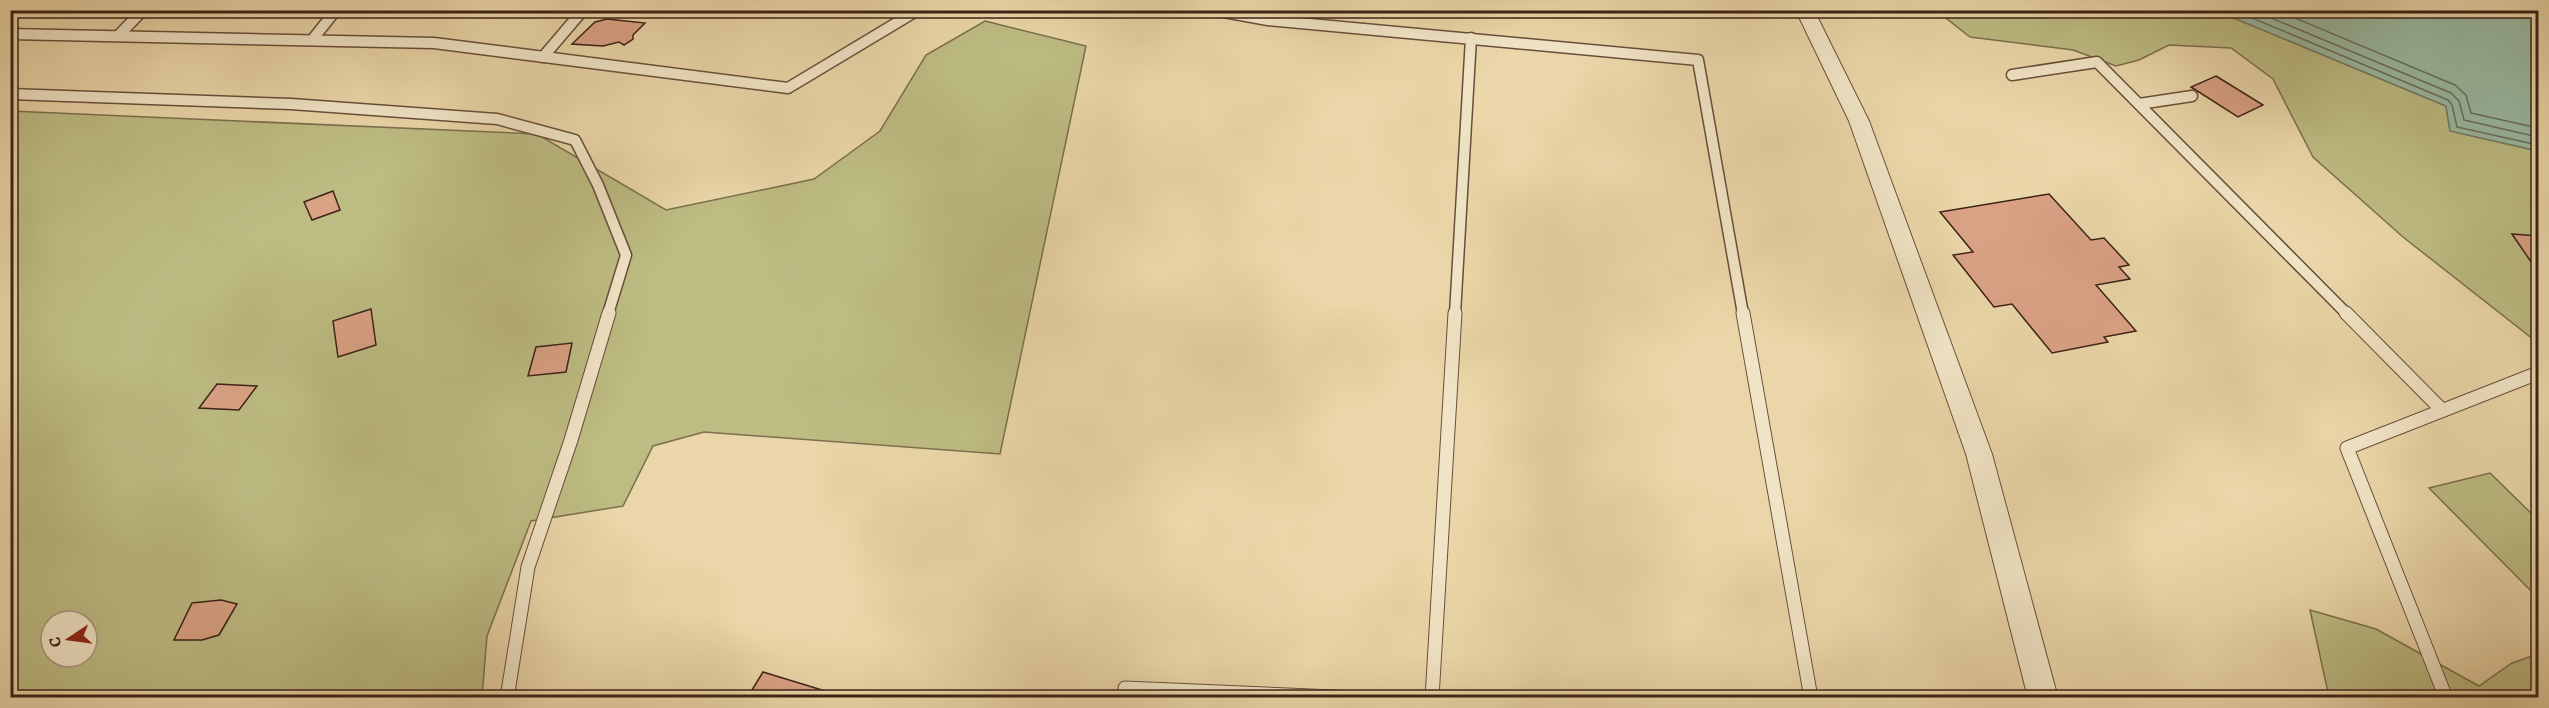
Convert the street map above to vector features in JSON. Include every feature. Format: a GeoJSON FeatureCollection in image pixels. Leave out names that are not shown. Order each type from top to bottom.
{"type":"FeatureCollection","features":[{"type":"Feature","properties":{"kind":"street"},"geometry":{"type":"LineString","coordinates":[[1799,10],[1807,14],[1859,121],[1975,442],[2043,698]]}},
{"type":"Feature","properties":{"kind":"lane"},"geometry":{"type":"LineString","coordinates":[[118,36],[143,10]]}},
{"type":"Feature","properties":{"kind":"lane"},"geometry":{"type":"LineString","coordinates":[[312,40],[336,10]]}},
{"type":"Feature","properties":{"kind":"lane"},"geometry":{"type":"LineString","coordinates":[[543,57],[583,10]]}},
{"type":"Feature","properties":{"kind":"lane"},"geometry":{"type":"LineString","coordinates":[[10,33],[434,43],[788,88],[918,10]]}},
{"type":"Feature","properties":{"kind":"lane"},"geometry":{"type":"LineString","coordinates":[[1213,10],[1268,20],[1698,60],[1811,698]]}},
{"type":"Feature","properties":{"kind":"lane"},"geometry":{"type":"LineString","coordinates":[[1432,698],[1471,38]]}},
{"type":"Feature","properties":{"kind":"lane"},"geometry":{"type":"LineString","coordinates":[[2012,75],[2097,62],[2442,410]]}},
{"type":"Feature","properties":{"kind":"lane"},"geometry":{"type":"LineString","coordinates":[[10,94],[291,104],[497,119],[575,140],[598,185],[626,255],[571,440],[528,567],[507,698]]}},
{"type":"Feature","properties":{"kind":"lane"},"geometry":{"type":"LineString","coordinates":[[2139,104],[2192,96]]}},
{"type":"Feature","properties":{"kind":"lane"},"geometry":{"type":"LineString","coordinates":[[2446,698],[2347,448],[2538,373]]}},
{"type":"Feature","properties":{"kind":"lane"},"geometry":{"type":"LineString","coordinates":[[1125,688],[1357,698]]}},
{"type":"Feature","properties":{"kind":"shaded area"},"geometry":{"type":"Polygon","coordinates":[[[1937,11],[2217,11],[2446,106],[2450,131],[2538,151],[2538,343],[2403,237],[2313,157],[2273,79],[2231,48],[2169,45],[2139,60],[2116,66],[2073,50],[1970,37],[1937,11]]]}},
{"type":"Feature","properties":{"kind":"shaded area"},"geometry":{"type":"Polygon","coordinates":[[[985,21],[1086,46],[1000,454],[704,432],[653,446],[623,506],[531,521],[487,636],[482,697],[11,698],[11,111],[537,134],[666,210],[814,179],[880,131],[926,55],[985,21]]]}},
{"type":"Feature","properties":{"kind":"shaded area"},"geometry":{"type":"Polygon","coordinates":[[[2490,473],[2538,520],[2538,598],[2429,488],[2490,473]]]}},
{"type":"Feature","properties":{"kind":"shaded area"},"geometry":{"type":"Polygon","coordinates":[[[2310,610],[2376,629],[2479,686],[2512,663],[2538,654],[2538,697],[2329,697],[2310,610]]]}},
{"type":"Feature","properties":{"kind":"water"},"geometry":{"type":"Polygon","coordinates":[[[2217,11],[2538,11],[2538,151],[2450,131],[2446,106],[2217,11]]]}},
{"type":"Feature","properties":{"kind":"building"},"geometry":{"type":"Polygon","coordinates":[[[607,19],[645,23],[633,35],[633,39],[624,45],[619,42],[603,46],[572,44],[595,22],[607,19]]]}},
{"type":"Feature","properties":{"kind":"building"},"geometry":{"type":"Polygon","coordinates":[[[2216,76],[2263,105],[2238,117],[2191,87],[2216,76]]]}},
{"type":"Feature","properties":{"kind":"building"},"geometry":{"type":"Polygon","coordinates":[[[333,191],[340,210],[312,220],[304,202],[333,191]]]}},
{"type":"Feature","properties":{"kind":"building"},"geometry":{"type":"Polygon","coordinates":[[[2049,194],[2091,240],[2104,238],[2129,265],[2119,267],[2130,279],[2096,285],[2136,331],[2104,337],[2108,342],[2052,353],[2012,304],[1994,307],[1953,255],[1973,252],[1940,212],[2049,194]]]}},
{"type":"Feature","properties":{"kind":"building"},"geometry":{"type":"Polygon","coordinates":[[[2512,234],[2538,236],[2538,272],[2512,234]]]}},
{"type":"Feature","properties":{"kind":"building"},"geometry":{"type":"Polygon","coordinates":[[[371,309],[376,345],[338,357],[333,321],[371,309]]]}},
{"type":"Feature","properties":{"kind":"building"},"geometry":{"type":"Polygon","coordinates":[[[572,343],[566,372],[528,376],[536,347],[572,343]]]}},
{"type":"Feature","properties":{"kind":"building"},"geometry":{"type":"Polygon","coordinates":[[[217,384],[257,386],[239,410],[199,408],[217,384]]]}},
{"type":"Feature","properties":{"kind":"building"},"geometry":{"type":"Polygon","coordinates":[[[221,600],[237,604],[219,635],[202,640],[174,640],[192,603],[221,600]]]}},
{"type":"Feature","properties":{"kind":"building"},"geometry":{"type":"Polygon","coordinates":[[[763,672],[832,693],[832,698],[747,698],[763,672]]]}}]}
